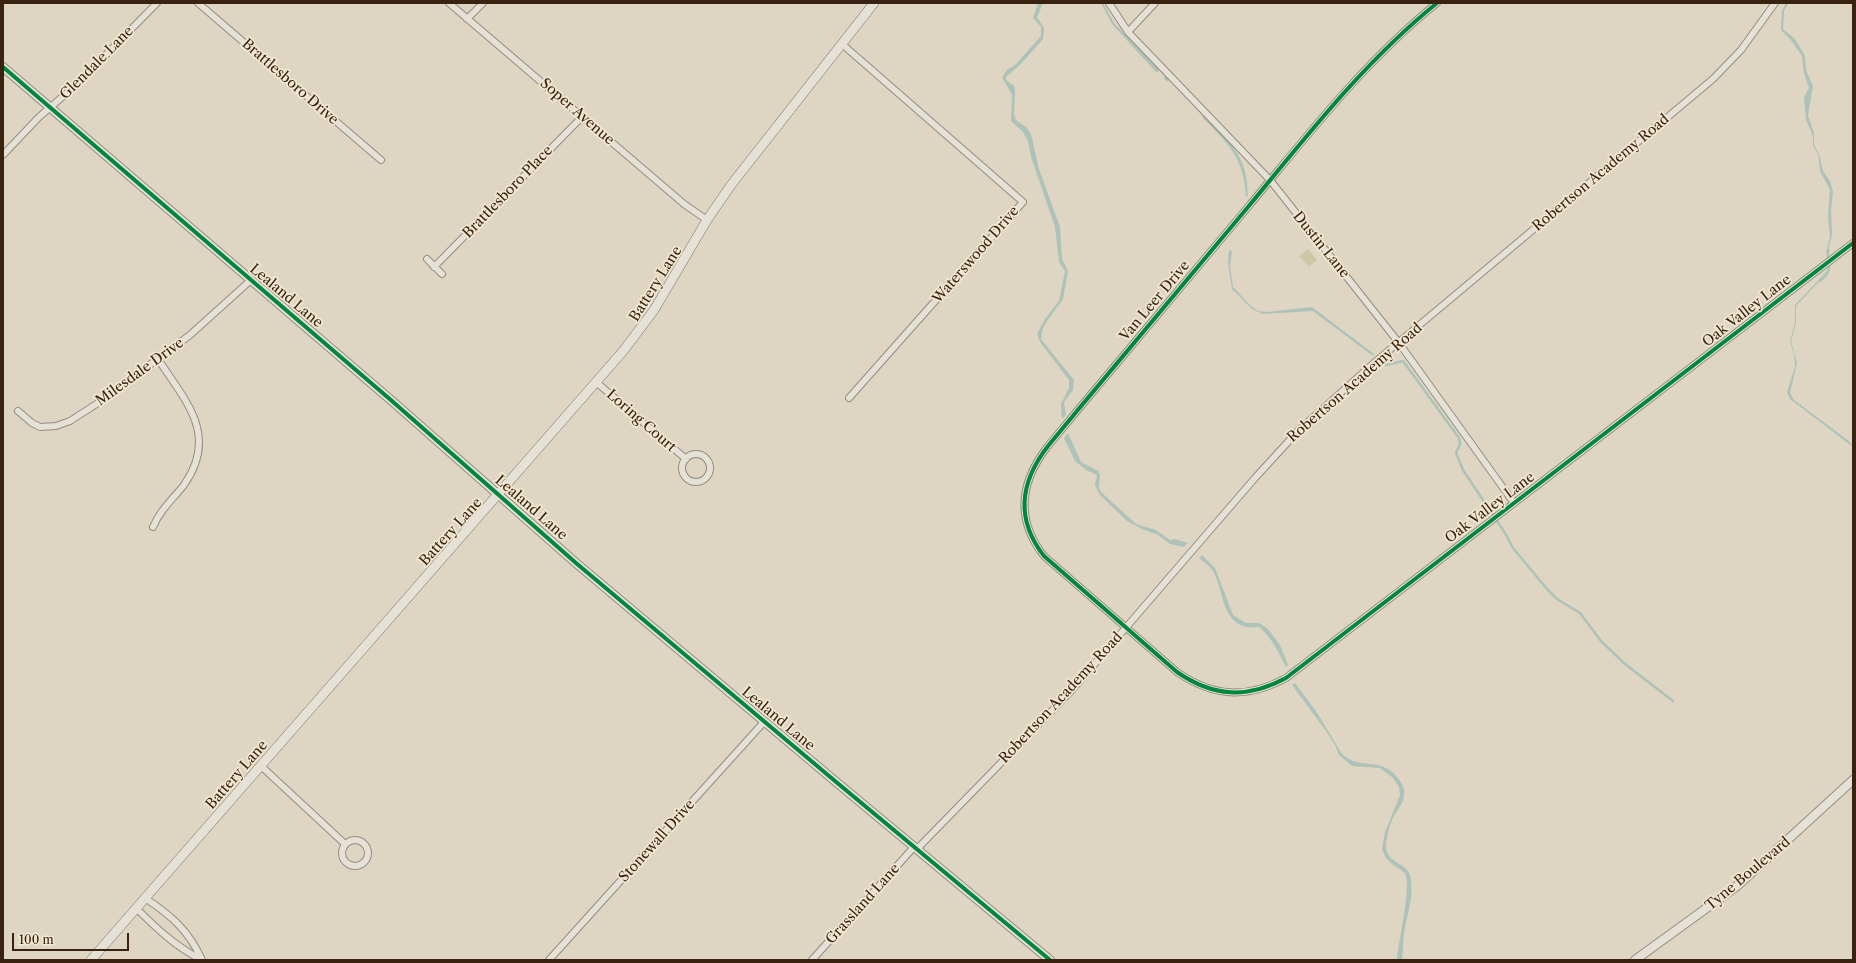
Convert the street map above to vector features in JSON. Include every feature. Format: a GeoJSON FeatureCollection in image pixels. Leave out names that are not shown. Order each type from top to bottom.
{"type":"FeatureCollection","features":[{"type":"Feature","properties":{"kind":"main road","name":"Battery Lane"},"geometry":{"type":"LineString","coordinates":[[91,960],[624,350],[654,310],[707,220],[753,155],[874,3]]}},
{"type":"Feature","properties":{"kind":"street","name":"Glendale Lane"},"geometry":{"type":"LineString","coordinates":[[3,155],[39,117],[75,86],[157,3]]}},
{"type":"Feature","properties":{"kind":"street","name":"Brattlesboro Drive"},"geometry":{"type":"LineString","coordinates":[[198,3],[381,160]]}},
{"type":"Feature","properties":{"kind":"street","name":"Soper Avenue"},"geometry":{"type":"LineString","coordinates":[[449,3],[684,204],[707,220]]}},
{"type":"Feature","properties":{"kind":"street"},"geometry":{"type":"LineString","coordinates":[[467,19],[483,3]]}},
{"type":"Feature","properties":{"kind":"street","name":"Dustin Lane"},"geometry":{"type":"LineString","coordinates":[[1109,3],[1128,32],[1270,180],[1399,343],[1514,503]]}},
{"type":"Feature","properties":{"kind":"street"},"geometry":{"type":"LineString","coordinates":[[1128,32],[1155,3]]}},
{"type":"Feature","properties":{"kind":"street","name":"Van Leer Drive"},"geometry":{"type":"LineString","coordinates":[[1126,628],[1058,570],[1038,550],[1032,537],[1026,516],[1025,496],[1029,476],[1048,446],[1356,79],[1409,26],[1437,3]]}},
{"type":"Feature","properties":{"kind":"street","name":"Robertson Academy Road"},"geometry":{"type":"LineString","coordinates":[[916,848],[1056,707],[1292,436],[1343,389],[1713,79],[1741,50],[1775,3]]}},
{"type":"Feature","properties":{"kind":"street","name":"Waterswood Drive"},"geometry":{"type":"LineString","coordinates":[[842,44],[1023,202],[849,398]]}},
{"type":"Feature","properties":{"kind":"street","name":"Lealand Lane"},"geometry":{"type":"LineString","coordinates":[[3,67],[499,494],[576,563],[1050,960]]}},
{"type":"Feature","properties":{"kind":"street","name":"Brattlesboro Place"},"geometry":{"type":"LineString","coordinates":[[434,267],[582,116]]}},
{"type":"Feature","properties":{"kind":"street","name":"Oak Valley Lane"},"geometry":{"type":"LineString","coordinates":[[1126,628],[1177,672],[1197,684],[1226,692],[1258,690],[1276,683],[1295,672],[1853,243]]}},
{"type":"Feature","properties":{"kind":"street"},"geometry":{"type":"LineString","coordinates":[[427,259],[442,274]]}},
{"type":"Feature","properties":{"kind":"street","name":"Milesdale Drive"},"geometry":{"type":"LineString","coordinates":[[18,411],[32,423],[40,427],[63,424],[93,407],[158,359],[213,316],[251,280]]}},
{"type":"Feature","properties":{"kind":"street"},"geometry":{"type":"LineString","coordinates":[[153,527],[160,514],[188,478],[197,459],[200,446],[194,416],[158,359]]}},
{"type":"Feature","properties":{"kind":"street","name":"Loring Court"},"geometry":{"type":"LineString","coordinates":[[596,382],[686,459]]}},
{"type":"Feature","properties":{"kind":"street"},"geometry":{"type":"LineString","coordinates":[[696,454],[706,458],[710,469],[706,478],[697,482],[691,482],[686,478],[682,468],[686,459],[696,454]]}},
{"type":"Feature","properties":{"kind":"street","name":"Stonewall Drive"},"geometry":{"type":"LineString","coordinates":[[549,960],[764,722]]}},
{"type":"Feature","properties":{"kind":"street"},"geometry":{"type":"LineString","coordinates":[[261,766],[345,844]]}},
{"type":"Feature","properties":{"kind":"street","name":"Tyne Boulevard"},"geometry":{"type":"LineString","coordinates":[[1635,960],[1737,886],[1853,780]]}},
{"type":"Feature","properties":{"kind":"street"},"geometry":{"type":"LineString","coordinates":[[354,840],[364,843],[369,853],[365,862],[356,866],[346,863],[342,853],[345,844],[354,840]]}},
{"type":"Feature","properties":{"kind":"street","name":"Grassland Lane"},"geometry":{"type":"LineString","coordinates":[[812,960],[916,848]]}},
{"type":"Feature","properties":{"kind":"street"},"geometry":{"type":"LineString","coordinates":[[145,898],[166,913],[186,932],[195,943],[202,960]]}},
{"type":"Feature","properties":{"kind":"street"},"geometry":{"type":"LineString","coordinates":[[136,908],[179,947],[202,960]]}},
{"type":"Feature","properties":{"kind":"shaded area"},"geometry":{"type":"Polygon","coordinates":[[[1038,3],[1043,3],[1037,17],[1044,28],[1043,39],[1021,64],[1006,77],[1006,80],[1014,86],[1014,114],[1016,120],[1027,128],[1031,134],[1039,169],[1060,227],[1062,259],[1068,271],[1063,299],[1043,328],[1041,339],[1074,380],[1073,390],[1064,402],[1066,415],[1062,419],[1061,404],[1069,388],[1069,380],[1040,342],[1037,334],[1045,319],[1059,301],[1065,271],[1059,262],[1055,227],[1031,157],[1028,141],[1023,132],[1011,121],[1012,95],[1002,77],[1007,70],[1015,65],[1041,36],[1041,27],[1033,18],[1038,3]]]}},
{"type":"Feature","properties":{"kind":"shaded area"},"geometry":{"type":"Polygon","coordinates":[[[1101,3],[1103,3],[1114,23],[1159,70],[1157,73],[1112,24],[1101,3]]]}},
{"type":"Feature","properties":{"kind":"shaded area"},"geometry":{"type":"Polygon","coordinates":[[[1786,3],[1788,4],[1784,11],[1783,29],[1795,39],[1805,56],[1806,70],[1813,86],[1808,116],[1814,133],[1814,145],[1819,154],[1823,171],[1830,181],[1833,192],[1831,210],[1832,235],[1828,251],[1826,253],[1830,237],[1828,215],[1830,190],[1820,171],[1818,154],[1813,146],[1813,136],[1806,120],[1804,97],[1809,88],[1804,73],[1802,56],[1790,39],[1781,30],[1782,11],[1786,3]]]}},
{"type":"Feature","properties":{"kind":"shaded area"},"geometry":{"type":"Polygon","coordinates":[[[1203,115],[1227,140],[1237,153],[1245,171],[1248,196],[1246,197],[1242,171],[1233,152],[1220,135],[1202,117],[1203,115]]]}},
{"type":"Feature","properties":{"kind":"shaded area"},"geometry":{"type":"Polygon","coordinates":[[[1308,249],[1317,260],[1309,267],[1299,256],[1308,249]]]}},
{"type":"Feature","properties":{"kind":"shaded area"},"geometry":{"type":"Polygon","coordinates":[[[1229,250],[1232,251],[1230,266],[1233,287],[1251,306],[1258,311],[1267,312],[1312,307],[1374,354],[1373,356],[1313,311],[1263,314],[1252,309],[1232,289],[1228,263],[1229,250]]]}},
{"type":"Feature","properties":{"kind":"shaded area"},"geometry":{"type":"Polygon","coordinates":[[[1828,270],[1830,270],[1796,306],[1796,323],[1791,341],[1797,363],[1790,393],[1794,400],[1849,441],[1853,447],[1790,399],[1787,392],[1795,367],[1794,354],[1790,341],[1795,323],[1795,305],[1828,270]]]}},
{"type":"Feature","properties":{"kind":"shaded area"},"geometry":{"type":"Polygon","coordinates":[[[1068,433],[1081,462],[1098,471],[1100,475],[1099,488],[1101,492],[1136,524],[1156,530],[1170,540],[1175,539],[1188,543],[1184,547],[1170,544],[1158,535],[1127,521],[1100,495],[1095,485],[1097,476],[1086,470],[1075,461],[1064,438],[1068,433]]]}},
{"type":"Feature","properties":{"kind":"shaded area"},"geometry":{"type":"Polygon","coordinates":[[[1202,555],[1215,568],[1233,615],[1246,623],[1259,623],[1268,629],[1280,645],[1288,665],[1286,667],[1271,640],[1264,631],[1259,627],[1240,625],[1233,619],[1224,603],[1215,575],[1211,568],[1199,558],[1202,555]]]}},
{"type":"Feature","properties":{"kind":"shaded area"},"geometry":{"type":"Polygon","coordinates":[[[1295,683],[1316,711],[1342,754],[1357,762],[1379,765],[1386,768],[1393,773],[1403,787],[1404,797],[1391,823],[1386,843],[1388,855],[1408,871],[1411,882],[1412,890],[1404,933],[1402,960],[1397,960],[1406,900],[1406,878],[1404,872],[1393,865],[1386,858],[1382,849],[1385,832],[1400,795],[1399,787],[1393,778],[1380,768],[1352,766],[1339,755],[1335,745],[1326,731],[1292,685],[1295,683]]]}},
{"type":"Feature","properties":{"kind":"waterway"},"geometry":{"type":"LineString","coordinates":[[1820,281],[1827,274],[1829,267],[1828,250]]}},
{"type":"Feature","properties":{"kind":"waterway"},"geometry":{"type":"LineString","coordinates":[[1382,362],[1386,365],[1403,361],[1459,438],[1460,444],[1456,453],[1463,470],[1505,533],[1513,548],[1547,589],[1557,599],[1580,613],[1601,641],[1625,664],[1673,701]]}},
{"type":"Feature","properties":{"kind":"cycle path"},"geometry":{"type":"LineString","coordinates":[[1437,3],[1385,50],[1337,100],[1048,446],[1031,473],[1027,487],[1025,514],[1028,528],[1044,556],[1177,672],[1190,680],[1217,690],[1244,692],[1272,685],[1286,678],[1853,243]]}},
{"type":"Feature","properties":{"kind":"cycle path"},"geometry":{"type":"LineString","coordinates":[[3,67],[392,401],[576,563],[1050,960]]}}]}
